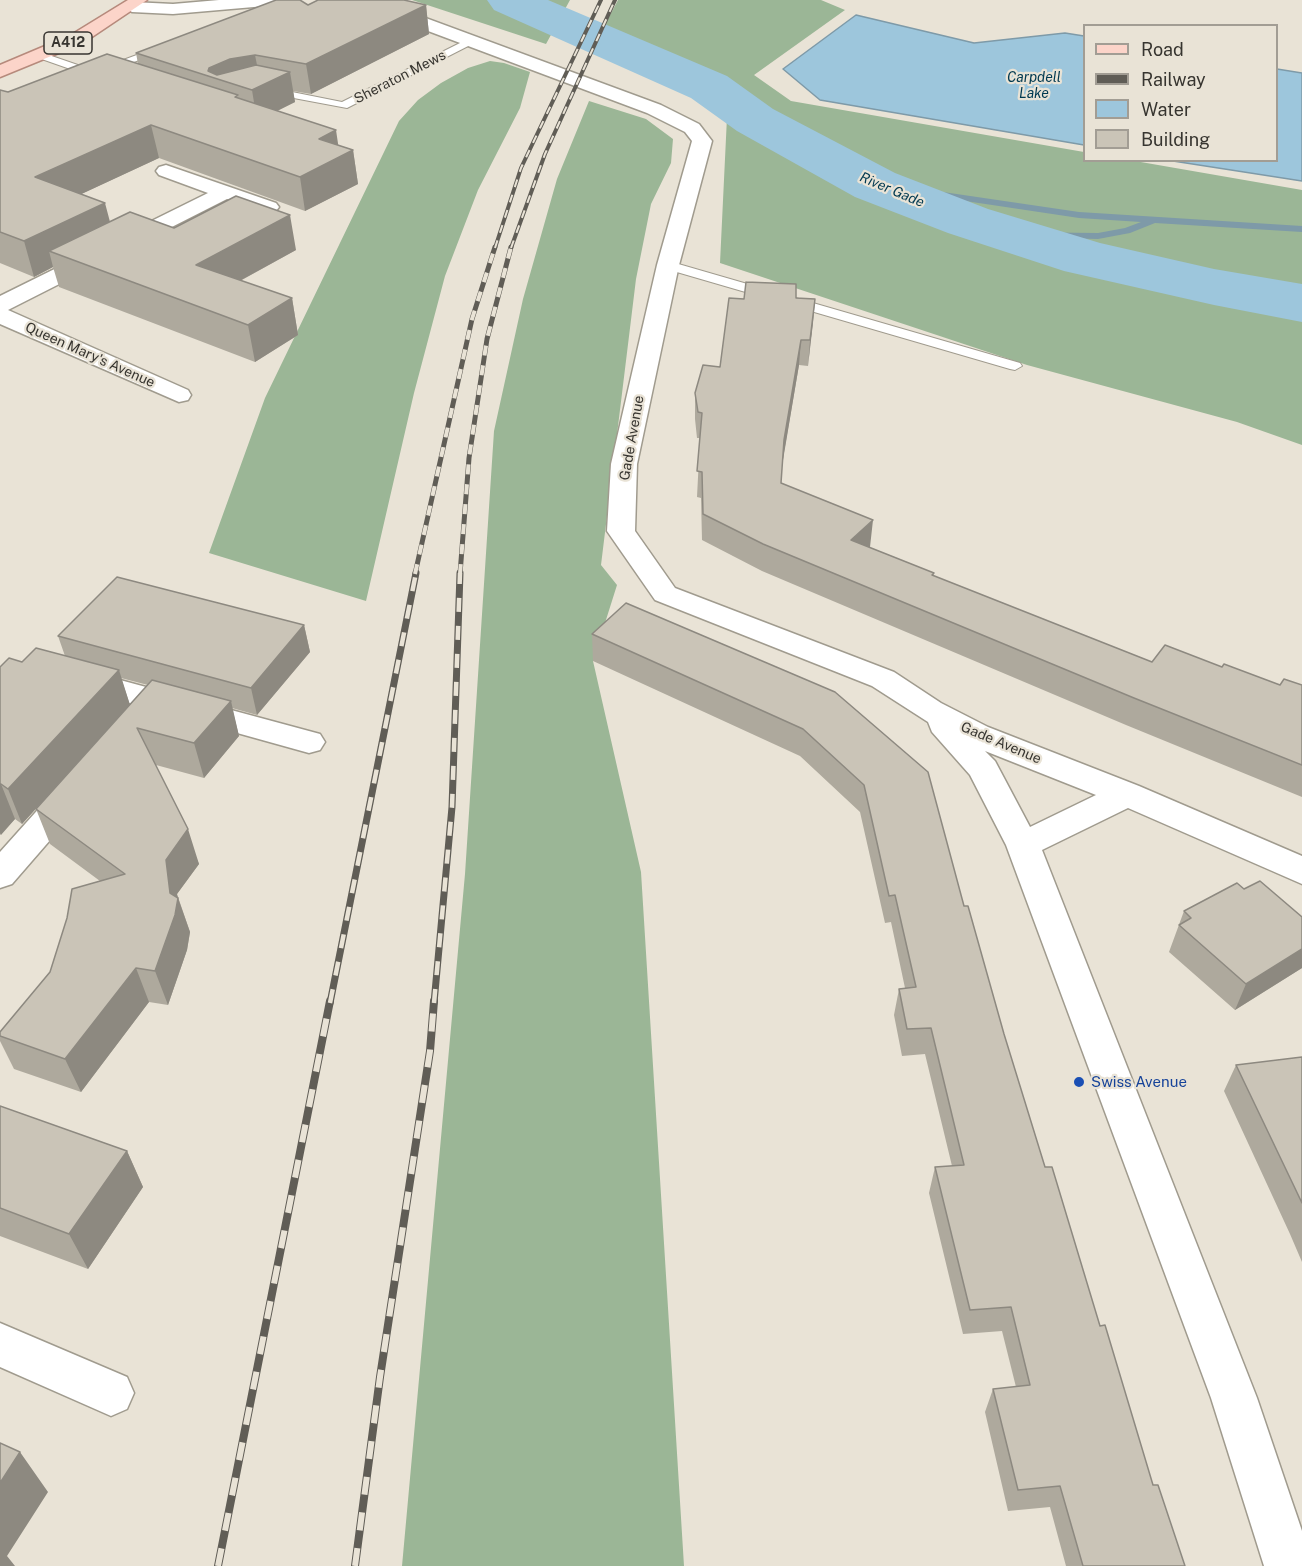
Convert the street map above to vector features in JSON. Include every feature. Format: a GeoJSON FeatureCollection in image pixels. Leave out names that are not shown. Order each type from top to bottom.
{"type":"FeatureCollection","features":[{"type":"Feature","properties":{"kind":"main road","name":"A412"},"geometry":{"type":"LineString","coordinates":[[0,72],[77,39],[135,3]]}},
{"type":"Feature","properties":{"kind":"street"},"geometry":{"type":"LineString","coordinates":[[135,3],[173,9],[277,0]]}},
{"type":"Feature","properties":{"kind":"street","name":"Gade Avenue"},"geometry":{"type":"LineString","coordinates":[[362,0],[654,109],[679,120],[702,141],[668,265],[624,464],[621,531],[664,594],[883,679],[930,710],[976,735],[1128,794],[1302,871]]}},
{"type":"Feature","properties":{"kind":"street"},"geometry":{"type":"LineString","coordinates":[[166,171],[269,207]]}},
{"type":"Feature","properties":{"kind":"street"},"geometry":{"type":"LineString","coordinates":[[0,305],[225,192]]}},
{"type":"Feature","properties":{"kind":"street","name":"Queen Mary's Avenue"},"geometry":{"type":"LineString","coordinates":[[0,315],[179,395]]}},
{"type":"Feature","properties":{"kind":"street"},"geometry":{"type":"LineString","coordinates":[[58,673],[309,742]]}},
{"type":"Feature","properties":{"kind":"street"},"geometry":{"type":"LineString","coordinates":[[132,726],[155,699]]}},
{"type":"Feature","properties":{"kind":"street"},"geometry":{"type":"LineString","coordinates":[[930,710],[983,769],[1023,844],[1234,1398],[1289,1566]]}},
{"type":"Feature","properties":{"kind":"street"},"geometry":{"type":"LineString","coordinates":[[0,875],[93,770]]}},
{"type":"Feature","properties":{"kind":"street"},"geometry":{"type":"LineString","coordinates":[[1023,844],[1128,794]]}},
{"type":"Feature","properties":{"kind":"street"},"geometry":{"type":"LineString","coordinates":[[0,1345],[111,1393]]}},
{"type":"Feature","properties":{"kind":"lane","name":"Sheraton Mews"},"geometry":{"type":"LineString","coordinates":[[251,91],[283,93],[343,106],[472,40]]}},
{"type":"Feature","properties":{"kind":"lane"},"geometry":{"type":"LineString","coordinates":[[93,73],[175,44]]}},
{"type":"Feature","properties":{"kind":"lane"},"geometry":{"type":"LineString","coordinates":[[40,55],[109,79]]}},
{"type":"Feature","properties":{"kind":"lane"},"geometry":{"type":"LineString","coordinates":[[668,265],[1015,366]]}},
{"type":"Feature","properties":{"kind":"green space"},"geometry":{"type":"Polygon","coordinates":[[[412,0],[570,0],[546,44],[412,0]]]}},
{"type":"Feature","properties":{"kind":"green space"},"geometry":{"type":"Polygon","coordinates":[[[618,0],[821,0],[845,10],[754,75],[791,101],[1083,152],[1083,162],[1141,162],[1302,190],[1302,445],[1237,422],[1027,365],[720,263],[727,117],[635,64],[640,54],[599,36],[618,0]]]}},
{"type":"Feature","properties":{"kind":"green space"},"geometry":{"type":"Polygon","coordinates":[[[490,61],[530,72],[520,108],[478,190],[445,276],[414,393],[366,601],[209,553],[265,398],[399,121],[418,100],[441,83],[468,68],[490,61]]]}},
{"type":"Feature","properties":{"kind":"green space"},"geometry":{"type":"Polygon","coordinates":[[[589,101],[646,119],[673,139],[671,163],[651,204],[636,279],[601,565],[617,585],[593,661],[641,872],[684,1566],[402,1566],[465,874],[494,431],[523,299],[557,179],[589,101]]]}},
{"type":"Feature","properties":{"kind":"water","name":"Carpdell Lake"},"geometry":{"type":"Polygon","coordinates":[[[856,15],[974,43],[1065,33],[1083,36],[1083,145],[820,100],[783,69],[856,15]]]}},
{"type":"Feature","properties":{"kind":"water"},"geometry":{"type":"Polygon","coordinates":[[[1278,69],[1302,73],[1302,181],[1179,162],[1278,162],[1278,69]]]}},
{"type":"Feature","properties":{"kind":"building"},"geometry":{"type":"Polygon","coordinates":[[[276,0],[300,0],[308,5],[318,0],[404,0],[426,5],[306,64],[255,55],[230,59],[209,68],[208,71],[217,75],[256,65],[290,72],[252,90],[136,53],[276,0]]]}},
{"type":"Feature","properties":{"kind":"building"},"geometry":{"type":"Polygon","coordinates":[[[107,54],[238,95],[235,97],[336,130],[319,139],[353,150],[300,177],[151,125],[35,177],[105,203],[24,241],[0,232],[0,90],[8,92],[107,54]]]}},
{"type":"Feature","properties":{"kind":"building"},"geometry":{"type":"Polygon","coordinates":[[[236,196],[290,215],[196,265],[292,298],[248,325],[49,251],[130,212],[174,228],[236,196]]]}},
{"type":"Feature","properties":{"kind":"building"},"geometry":{"type":"Polygon","coordinates":[[[746,282],[796,284],[796,298],[815,299],[810,340],[801,340],[784,440],[781,483],[873,520],[851,540],[934,573],[932,575],[1152,662],[1165,645],[1222,667],[1224,664],[1280,685],[1284,679],[1302,685],[1302,765],[763,544],[703,514],[702,472],[697,471],[702,413],[698,412],[695,393],[703,365],[720,367],[729,298],[744,299],[746,282]]]}},
{"type":"Feature","properties":{"kind":"building"},"geometry":{"type":"Polygon","coordinates":[[[117,577],[304,625],[251,688],[58,636],[117,577]]]}},
{"type":"Feature","properties":{"kind":"building"},"geometry":{"type":"Polygon","coordinates":[[[626,603],[835,692],[928,772],[964,906],[968,906],[1045,1167],[1052,1167],[1100,1326],[1105,1325],[1153,1485],[1158,1485],[1185,1566],[1083,1566],[1060,1486],[1018,1490],[993,1389],[1030,1385],[1011,1307],[970,1310],[935,1167],[964,1165],[931,1028],[907,1029],[899,989],[916,987],[895,895],[889,896],[864,785],[803,729],[592,634],[626,603]]]}},
{"type":"Feature","properties":{"kind":"building"},"geometry":{"type":"Polygon","coordinates":[[[36,648],[119,670],[8,789],[0,785],[0,667],[9,658],[22,662],[36,648]]]}},
{"type":"Feature","properties":{"kind":"building"},"geometry":{"type":"Polygon","coordinates":[[[152,680],[231,701],[194,743],[137,728],[188,829],[166,860],[170,893],[178,898],[175,915],[155,971],[136,968],[65,1059],[0,1036],[0,1032],[50,972],[67,918],[72,889],[125,874],[36,809],[152,680]]]}},
{"type":"Feature","properties":{"kind":"building"},"geometry":{"type":"Polygon","coordinates":[[[1260,881],[1302,917],[1302,949],[1246,984],[1179,925],[1191,918],[1184,911],[1237,883],[1244,889],[1260,881]]]}},
{"type":"Feature","properties":{"kind":"building"},"geometry":{"type":"Polygon","coordinates":[[[1302,1057],[1302,1203],[1236,1065],[1302,1057]]]}},
{"type":"Feature","properties":{"kind":"building"},"geometry":{"type":"Polygon","coordinates":[[[0,1106],[127,1151],[69,1234],[0,1208],[0,1106]]]}},
{"type":"Feature","properties":{"kind":"building"},"geometry":{"type":"Polygon","coordinates":[[[0,1443],[20,1452],[0,1483],[0,1443]]]}},
{"type":"Feature","properties":{"kind":"waterway","name":"River Gade"},"geometry":{"type":"LineString","coordinates":[[510,0],[709,87],[755,120],[875,185],[968,221],[1085,258],[1214,287],[1302,303]]}},
{"type":"Feature","properties":{"kind":"waterway"},"geometry":{"type":"LineString","coordinates":[[875,185],[1079,215],[1302,229]]}},
{"type":"Feature","properties":{"kind":"waterway"},"geometry":{"type":"LineString","coordinates":[[1011,234],[1098,236],[1127,231],[1151,221]]}},
{"type":"Feature","properties":{"kind":"railway"},"geometry":{"type":"LineString","coordinates":[[495,248],[521,168],[601,0]]}},
{"type":"Feature","properties":{"kind":"railway"},"geometry":{"type":"LineString","coordinates":[[511,248],[545,154],[615,0]]}},
{"type":"Feature","properties":{"kind":"railway"},"geometry":{"type":"LineString","coordinates":[[415,574],[472,319],[495,247]]}},
{"type":"Feature","properties":{"kind":"railway"},"geometry":{"type":"LineString","coordinates":[[460,574],[469,458],[487,339],[511,247]]}},
{"type":"Feature","properties":{"kind":"railway"},"geometry":{"type":"LineString","coordinates":[[330,1003],[416,573]]}},
{"type":"Feature","properties":{"kind":"railway"},"geometry":{"type":"LineString","coordinates":[[434,1003],[452,807],[460,573]]}},
{"type":"Feature","properties":{"kind":"railway"},"geometry":{"type":"LineString","coordinates":[[218,1566],[330,1001]]}},
{"type":"Feature","properties":{"kind":"railway"},"geometry":{"type":"LineString","coordinates":[[355,1566],[380,1377],[430,1051],[434,1001]]}},
{"type":"Feature","properties":{"kind":"place","name":"Swiss Avenue"},"geometry":{"type":"Point","coordinates":[1079,1082]}}]}
